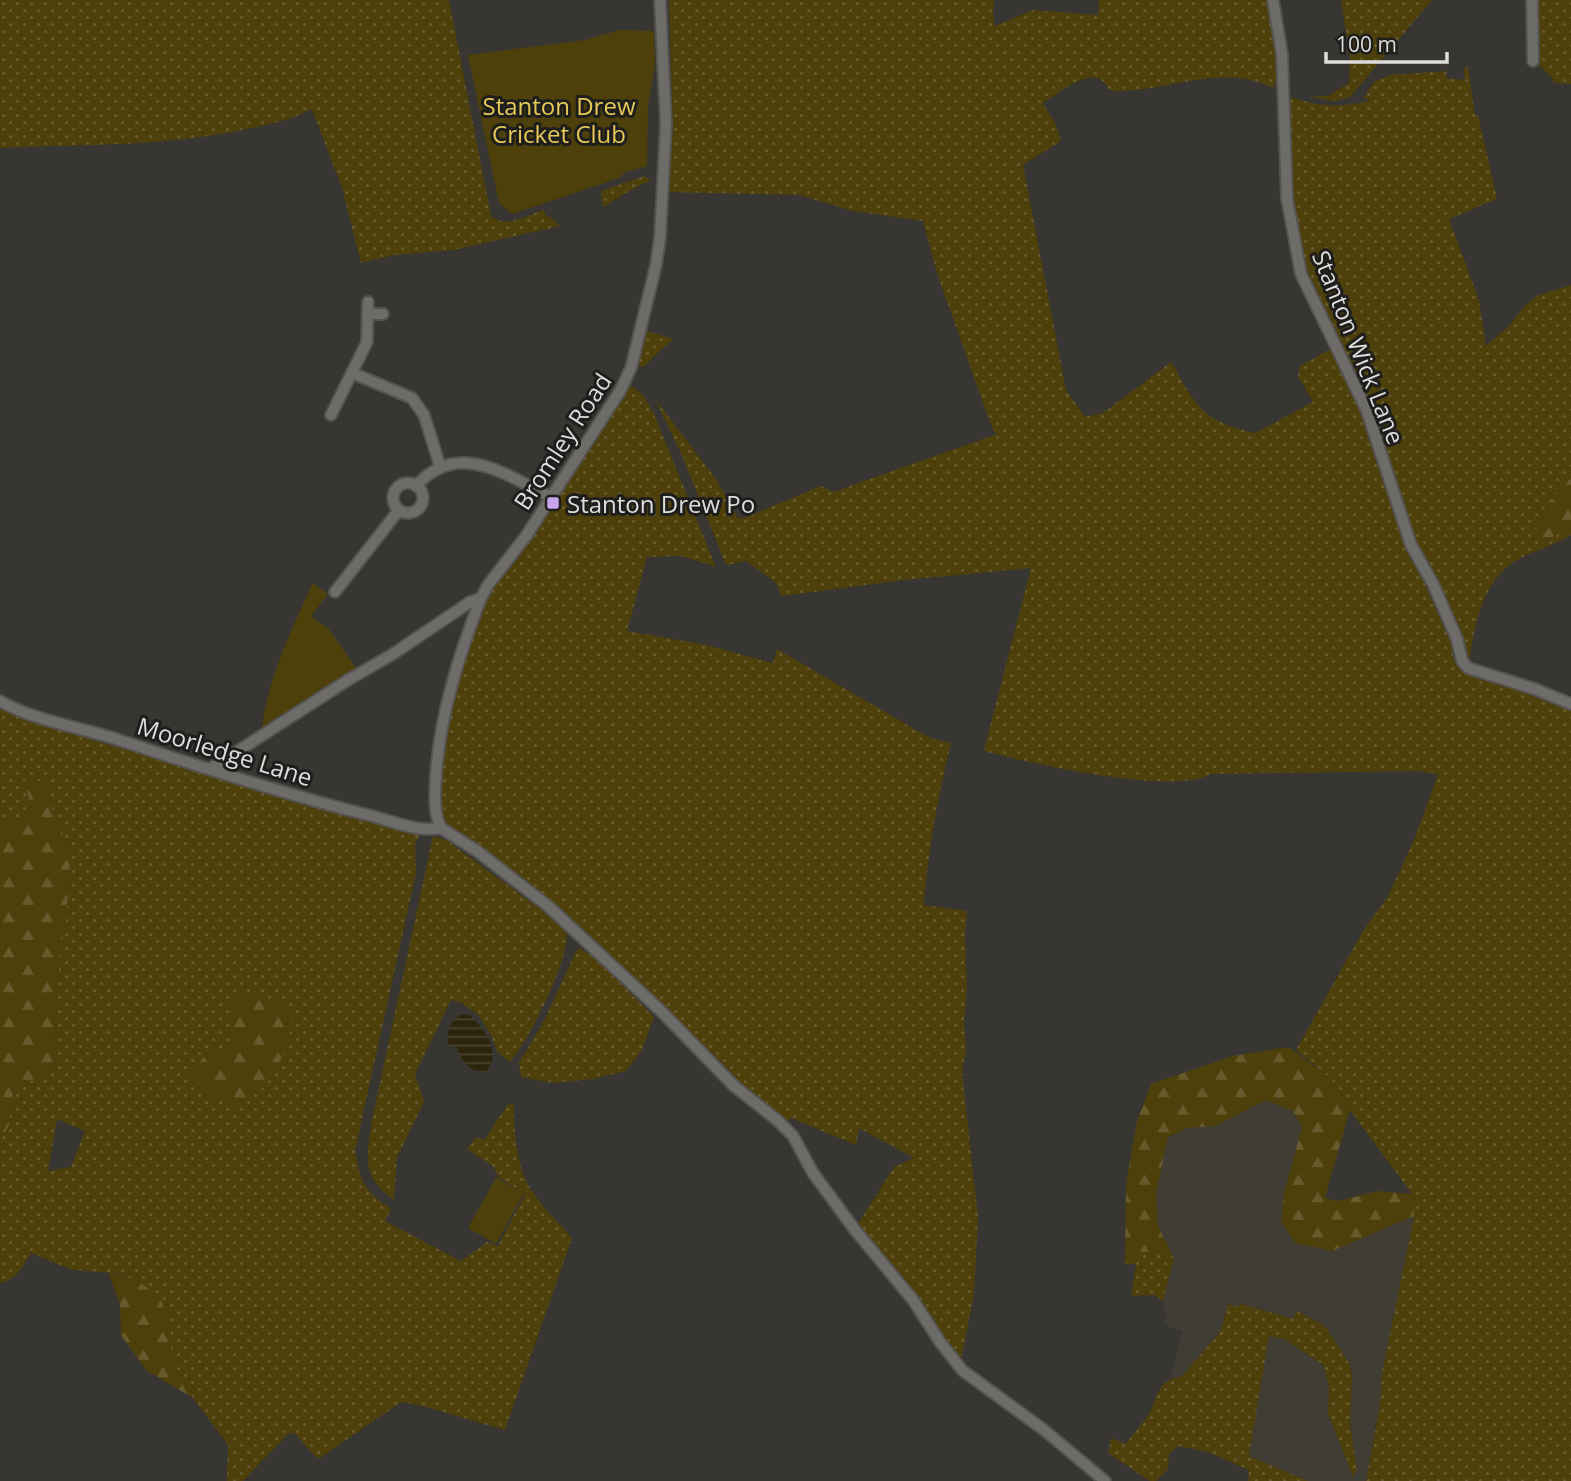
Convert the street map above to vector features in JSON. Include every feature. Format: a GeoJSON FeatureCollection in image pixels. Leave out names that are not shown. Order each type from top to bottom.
{"type":"FeatureCollection","features":[{"type":"Feature","properties":{"kind":"street","name":"Bromley Road"},"geometry":{"type":"LineString","coordinates":[[441,828],[437,821],[435,790],[442,721],[481,598],[551,497],[628,376],[656,265],[666,124],[660,0]]}},
{"type":"Feature","properties":{"kind":"street","name":"Stanton Wick Lane"},"geometry":{"type":"LineString","coordinates":[[1273,0],[1282,54],[1287,199],[1301,274],[1367,411],[1411,545],[1433,584],[1457,639],[1462,661],[1468,668],[1535,689],[1571,704]]}},
{"type":"Feature","properties":{"kind":"street"},"geometry":{"type":"LineString","coordinates":[[1532,0],[1533,61]]}},
{"type":"Feature","properties":{"kind":"street"},"geometry":{"type":"LineString","coordinates":[[331,415],[366,342],[369,302]]}},
{"type":"Feature","properties":{"kind":"street"},"geometry":{"type":"LineString","coordinates":[[369,314],[383,314]]}},
{"type":"Feature","properties":{"kind":"street"},"geometry":{"type":"LineString","coordinates":[[352,373],[412,398],[424,415],[440,466]]}},
{"type":"Feature","properties":{"kind":"street"},"geometry":{"type":"LineString","coordinates":[[416,486],[440,466],[464,463],[489,467],[551,497]]}},
{"type":"Feature","properties":{"kind":"street"},"geometry":{"type":"LineString","coordinates":[[407,484],[416,486],[422,495],[421,505],[409,513],[399,510],[393,501],[397,488],[407,484]]}},
{"type":"Feature","properties":{"kind":"street"},"geometry":{"type":"LineString","coordinates":[[335,592],[399,510]]}},
{"type":"Feature","properties":{"kind":"street","name":"Bromley Road"},"geometry":{"type":"LineString","coordinates":[[210,769],[393,654],[470,602],[481,598]]}},
{"type":"Feature","properties":{"kind":"street","name":"Moorledge Lane"},"geometry":{"type":"LineString","coordinates":[[0,701],[35,716],[121,740],[244,782],[432,830],[441,828]]}},
{"type":"Feature","properties":{"kind":"street"},"geometry":{"type":"LineString","coordinates":[[441,828],[477,851],[548,906],[662,1012],[734,1086],[777,1120],[793,1136],[813,1173],[855,1230],[898,1280],[962,1370],[1044,1430],[1105,1481]]}},
{"type":"Feature","properties":{"kind":"shaded area"},"geometry":{"type":"Polygon","coordinates":[[[462,1014],[470,1015],[490,1042],[493,1057],[486,1072],[471,1068],[457,1048],[448,1044],[450,1027],[462,1014]]]}},
{"type":"Feature","properties":{"kind":"shaded area"},"geometry":{"type":"Polygon","coordinates":[[[1267,1100],[1293,1111],[1302,1127],[1284,1194],[1332,1251],[1414,1216],[1382,1373],[1380,1403],[1366,1481],[1308,1481],[1249,1457],[1268,1336],[1284,1339],[1323,1365],[1329,1385],[1328,1413],[1352,1476],[1357,1470],[1350,1425],[1352,1376],[1349,1363],[1297,1312],[1293,1319],[1241,1304],[1239,1307],[1228,1304],[1221,1331],[1181,1377],[1171,1378],[1182,1331],[1164,1325],[1166,1312],[1163,1301],[1174,1258],[1158,1226],[1156,1193],[1168,1137],[1187,1128],[1215,1126],[1267,1100]]]}},
{"type":"Feature","properties":{"kind":"green space"},"geometry":{"type":"Polygon","coordinates":[[[0,0],[449,0],[491,216],[497,220],[509,221],[543,210],[547,217],[551,217],[560,226],[454,250],[395,255],[361,263],[342,188],[312,109],[267,125],[189,139],[0,148],[0,0]]]}},
{"type":"Feature","properties":{"kind":"green space"},"geometry":{"type":"Polygon","coordinates":[[[669,0],[994,0],[995,26],[1033,10],[1098,15],[1099,0],[1266,0],[1277,57],[1273,88],[1253,81],[1213,78],[1153,88],[1112,91],[1100,79],[1094,77],[1071,85],[1043,103],[1056,125],[1061,141],[1023,165],[1066,390],[1085,417],[1103,413],[1171,362],[1203,410],[1223,423],[1255,433],[1313,402],[1298,376],[1300,366],[1331,349],[1360,410],[1406,550],[1422,578],[1452,645],[1453,658],[1465,673],[1571,711],[1571,1481],[1366,1481],[1380,1404],[1382,1373],[1414,1216],[1412,1194],[1350,1110],[1331,1079],[1296,1050],[1363,931],[1388,896],[1415,838],[1438,774],[1418,771],[1211,774],[1192,780],[1135,780],[1033,763],[984,751],[1031,568],[904,580],[782,596],[775,582],[746,561],[726,565],[680,451],[655,399],[716,479],[738,518],[744,518],[821,486],[833,492],[997,434],[987,414],[937,273],[923,221],[853,211],[799,195],[665,192],[673,133],[669,0]]]}},
{"type":"Feature","properties":{"kind":"green space"},"geometry":{"type":"Polygon","coordinates":[[[1341,0],[1432,0],[1350,97],[1335,101],[1309,97],[1328,96],[1349,83],[1350,58],[1341,0]]]}},
{"type":"Feature","properties":{"kind":"green space"},"geometry":{"type":"Polygon","coordinates":[[[1536,0],[1571,0],[1571,84],[1553,83],[1553,79],[1538,64],[1536,0]]]}},
{"type":"Feature","properties":{"kind":"green space","name":"Stanton Drew Cricket Club"},"geometry":{"type":"Polygon","coordinates":[[[620,30],[654,31],[655,65],[648,105],[647,166],[512,214],[499,203],[468,55],[585,40],[620,30]]]}},
{"type":"Feature","properties":{"kind":"green space"},"geometry":{"type":"Polygon","coordinates":[[[1468,67],[1475,115],[1478,115],[1497,199],[1449,219],[1479,300],[1486,346],[1510,325],[1536,296],[1571,285],[1571,478],[1543,510],[1535,535],[1549,539],[1571,526],[1571,535],[1517,560],[1495,579],[1477,620],[1469,664],[1412,540],[1370,407],[1304,270],[1291,199],[1287,96],[1328,105],[1358,103],[1370,101],[1364,97],[1374,82],[1389,75],[1447,71],[1446,78],[1465,80],[1464,68],[1468,67]]]}},
{"type":"Feature","properties":{"kind":"green space"},"geometry":{"type":"Polygon","coordinates":[[[644,176],[651,181],[603,207],[601,191],[644,176]]]}},
{"type":"Feature","properties":{"kind":"green space"},"geometry":{"type":"Polygon","coordinates":[[[644,330],[673,339],[643,367],[634,365],[644,330]]]}},
{"type":"Feature","properties":{"kind":"green space"},"geometry":{"type":"Polygon","coordinates":[[[626,385],[640,392],[654,414],[716,567],[682,556],[647,557],[627,631],[706,645],[773,663],[777,649],[930,738],[951,743],[934,824],[924,905],[967,911],[964,1022],[966,1049],[962,1072],[978,1217],[974,1294],[961,1360],[856,1227],[894,1167],[914,1158],[859,1128],[856,1145],[791,1118],[785,1123],[736,1081],[584,935],[582,929],[467,838],[447,826],[441,816],[440,780],[448,717],[479,612],[489,590],[572,478],[620,400],[626,385]]]}},
{"type":"Feature","properties":{"kind":"green space"},"geometry":{"type":"Polygon","coordinates":[[[1571,478],[1571,526],[1549,539],[1535,535],[1543,510],[1571,478]]]}},
{"type":"Feature","properties":{"kind":"green space"},"geometry":{"type":"Polygon","coordinates":[[[313,583],[328,594],[311,616],[329,629],[358,671],[262,728],[275,672],[313,583]]]}},
{"type":"Feature","properties":{"kind":"green space"},"geometry":{"type":"Polygon","coordinates":[[[0,706],[13,714],[55,728],[265,792],[421,832],[415,845],[416,873],[355,1151],[365,1185],[391,1209],[385,1221],[461,1261],[487,1242],[498,1246],[525,1194],[498,1177],[494,1167],[467,1149],[476,1137],[484,1140],[509,1103],[514,1105],[517,1149],[527,1182],[541,1203],[572,1238],[505,1430],[401,1402],[320,1458],[295,1434],[289,1433],[243,1481],[227,1481],[228,1445],[193,1398],[171,1358],[170,1324],[138,1281],[114,1273],[72,1270],[31,1253],[15,1276],[0,1283],[0,1142],[9,1125],[13,1093],[54,1065],[59,961],[66,919],[71,850],[53,813],[46,784],[24,776],[32,814],[24,814],[0,828],[0,706]],[[57,1119],[48,1171],[71,1167],[85,1131],[57,1119]]]}},
{"type":"Feature","properties":{"kind":"green space"},"geometry":{"type":"Polygon","coordinates":[[[24,776],[46,784],[53,813],[71,850],[66,919],[59,961],[54,1065],[13,1093],[9,1125],[0,1142],[0,828],[24,814],[32,814],[24,776]]]}},
{"type":"Feature","properties":{"kind":"green space"},"geometry":{"type":"Polygon","coordinates":[[[433,836],[448,841],[559,923],[567,933],[555,981],[528,1035],[510,1062],[497,1051],[479,1016],[462,1003],[451,1000],[415,1074],[424,1102],[397,1157],[394,1200],[383,1191],[371,1174],[368,1165],[369,1145],[372,1120],[433,836]]]}},
{"type":"Feature","properties":{"kind":"green space"},"geometry":{"type":"Polygon","coordinates":[[[579,948],[594,957],[654,1017],[642,1050],[626,1071],[593,1079],[553,1083],[521,1077],[519,1063],[545,1019],[579,948]]]}},
{"type":"Feature","properties":{"kind":"green space"},"geometry":{"type":"Polygon","coordinates":[[[242,996],[264,996],[289,1008],[292,1024],[284,1054],[265,1087],[232,1106],[211,1096],[191,1074],[206,1054],[227,1046],[235,1028],[228,1009],[242,996]]]}},
{"type":"Feature","properties":{"kind":"green space"},"geometry":{"type":"Polygon","coordinates":[[[1289,1047],[1331,1079],[1350,1110],[1325,1198],[1337,1201],[1379,1191],[1412,1194],[1414,1216],[1332,1251],[1295,1243],[1281,1221],[1284,1194],[1302,1127],[1293,1111],[1266,1100],[1215,1126],[1187,1128],[1168,1137],[1156,1193],[1158,1226],[1171,1252],[1138,1252],[1136,1264],[1125,1264],[1126,1184],[1137,1121],[1151,1084],[1233,1056],[1289,1047]]]}},
{"type":"Feature","properties":{"kind":"green space"},"geometry":{"type":"Polygon","coordinates":[[[496,1178],[524,1193],[496,1244],[468,1228],[496,1178]]]}},
{"type":"Feature","properties":{"kind":"green space"},"geometry":{"type":"Polygon","coordinates":[[[1138,1252],[1171,1252],[1174,1258],[1163,1301],[1154,1295],[1131,1296],[1138,1252]]]}},
{"type":"Feature","properties":{"kind":"green space"},"geometry":{"type":"Polygon","coordinates":[[[108,1272],[138,1281],[160,1297],[170,1324],[171,1358],[193,1398],[146,1370],[121,1335],[120,1304],[108,1272]]]}},
{"type":"Feature","properties":{"kind":"green space"},"geometry":{"type":"Polygon","coordinates":[[[1228,1304],[1239,1307],[1241,1304],[1293,1319],[1297,1311],[1325,1326],[1349,1363],[1352,1376],[1350,1425],[1357,1470],[1353,1477],[1328,1413],[1329,1385],[1323,1365],[1284,1339],[1269,1336],[1249,1456],[1308,1481],[1248,1481],[1249,1470],[1208,1452],[1178,1446],[1169,1454],[1168,1469],[1156,1481],[1150,1481],[1108,1453],[1111,1438],[1126,1444],[1147,1417],[1162,1386],[1181,1377],[1221,1331],[1228,1304]]]}},
{"type":"Feature","properties":{"kind":"place","name":"Stanton Drew Po"},"geometry":{"type":"Point","coordinates":[553,503]}}]}
